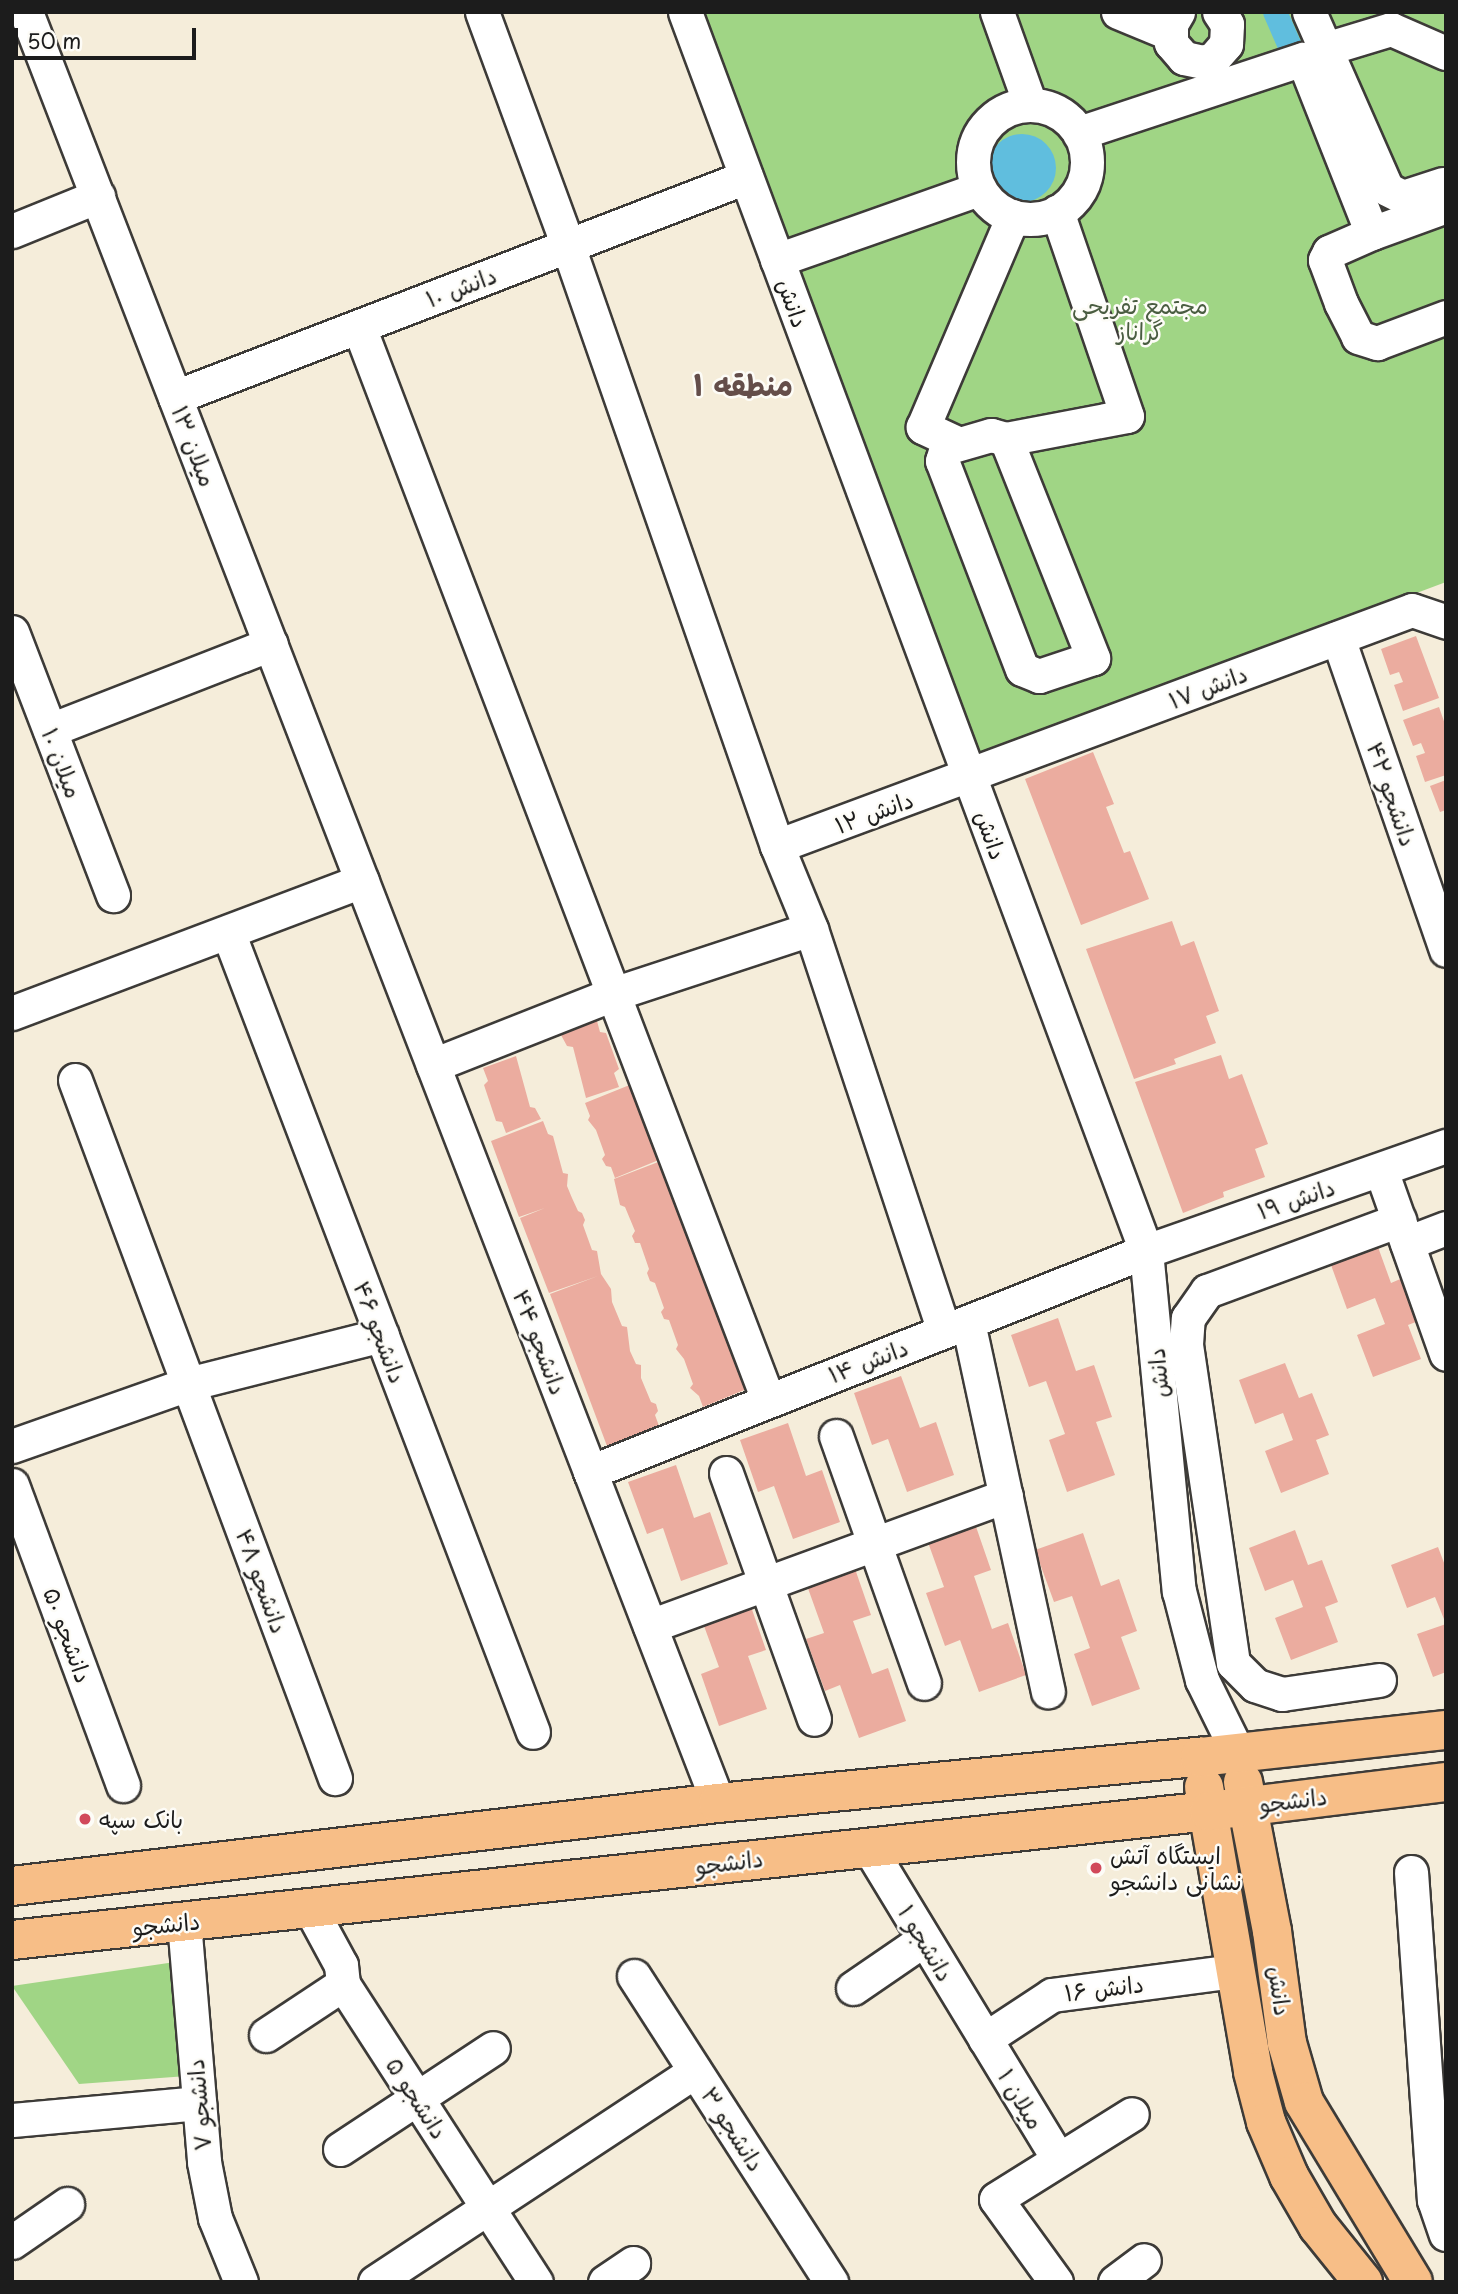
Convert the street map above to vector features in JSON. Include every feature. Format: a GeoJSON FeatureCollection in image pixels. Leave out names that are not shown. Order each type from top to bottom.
{"type":"FeatureCollection","features":[{"type":"Feature","properties":{"kind":"main road"},"geometry":{"type":"LineString","coordinates":[[12,1886],[718,1803],[1200,1757],[1446,1730]]}},
{"type":"Feature","properties":{"kind":"main road","name":"دانش"},"geometry":{"type":"LineString","coordinates":[[1238,1753],[1272,1931],[1287,2043],[1304,2102],[1413,2282]]}},
{"type":"Feature","properties":{"kind":"main road","name":"دانش"},"geometry":{"type":"LineString","coordinates":[[1200,1757],[1253,2072],[1266,2122],[1289,2176],[1318,2226],[1363,2282]]}},
{"type":"Feature","properties":{"kind":"main road","name":"دانشجو"},"geometry":{"type":"LineString","coordinates":[[12,1940],[1209,1811],[1446,1782]]}},
{"type":"Feature","properties":{"kind":"main road"},"geometry":{"type":"LineString","coordinates":[[527,1825],[511,1844],[509,1858],[514,1871],[529,1884]]}},
{"type":"Feature","properties":{"kind":"main road"},"geometry":{"type":"LineString","coordinates":[[450,1834],[463,1842],[474,1857],[472,1878],[464,1891]]}},
{"type":"Feature","properties":{"kind":"street","name":"میلان ۱۳"},"geometry":{"type":"LineString","coordinates":[[26,12],[362,881]]}},
{"type":"Feature","properties":{"kind":"street"},"geometry":{"type":"LineString","coordinates":[[482,12],[568,246],[777,846],[811,929],[956,1326],[1006,1496],[1048,1691]]}},
{"type":"Feature","properties":{"kind":"street","name":"دانش"},"geometry":{"type":"LineString","coordinates":[[685,12],[1146,1251],[1179,1591],[1202,1680],[1238,1753]]}},
{"type":"Feature","properties":{"kind":"street"},"geometry":{"type":"LineString","coordinates":[[997,12],[1030,104]]}},
{"type":"Feature","properties":{"kind":"street"},"geometry":{"type":"LineString","coordinates":[[1118,12],[1174,23],[1171,43],[1184,58],[1203,62],[1213,59],[1226,44],[1227,13]]}},
{"type":"Feature","properties":{"kind":"street"},"geometry":{"type":"LineString","coordinates":[[1285,12],[1317,63],[1387,189],[1403,197],[1446,183]]}},
{"type":"Feature","properties":{"kind":"street"},"geometry":{"type":"LineString","coordinates":[[1309,12],[1317,63],[1372,233]]}},
{"type":"Feature","properties":{"kind":"street"},"geometry":{"type":"LineString","coordinates":[[1080,133],[1284,63],[1303,59],[1317,63],[1391,29],[1446,52]]}},
{"type":"Feature","properties":{"kind":"street"},"geometry":{"type":"LineString","coordinates":[[1030,104],[1050,107],[1067,118],[1080,133],[1086,150],[1087,168],[1082,186],[1072,200],[1057,212],[1043,217],[1013,216],[994,206],[979,189],[973,160],[981,132],[1002,112],[1030,104]]}},
{"type":"Feature","properties":{"kind":"street","name":"دانش ۱۰"},"geometry":{"type":"LineString","coordinates":[[176,397],[747,177]]}},
{"type":"Feature","properties":{"kind":"street"},"geometry":{"type":"LineString","coordinates":[[777,260],[979,189]]}},
{"type":"Feature","properties":{"kind":"street"},"geometry":{"type":"LineString","coordinates":[[12,231],[97,196]]}},
{"type":"Feature","properties":{"kind":"street"},"geometry":{"type":"LineString","coordinates":[[1446,206],[1329,252],[1325,260],[1340,303],[1358,337],[1377,343],[1446,317]]}},
{"type":"Feature","properties":{"kind":"street"},"geometry":{"type":"LineString","coordinates":[[1006,439],[1093,658],[1039,676],[1022,669],[942,461],[946,448],[957,443],[991,435],[1006,439],[1127,416],[1057,212]]}},
{"type":"Feature","properties":{"kind":"street"},"geometry":{"type":"LineString","coordinates":[[957,443],[923,427],[1013,216]]}},
{"type":"Feature","properties":{"kind":"street"},"geometry":{"type":"LineString","coordinates":[[359,327],[768,1400]]}},
{"type":"Feature","properties":{"kind":"street","name":"دانش ۱۷"},"geometry":{"type":"LineString","coordinates":[[970,777],[1412,610],[1446,622]]}},
{"type":"Feature","properties":{"kind":"street","name":"میلان ۱۰"},"geometry":{"type":"LineString","coordinates":[[12,632],[113,895]]}},
{"type":"Feature","properties":{"kind":"street","name":"دانشجو ۴۲"},"geometry":{"type":"LineString","coordinates":[[1338,638],[1446,950]]}},
{"type":"Feature","properties":{"kind":"street"},"geometry":{"type":"LineString","coordinates":[[50,730],[271,643]]}},
{"type":"Feature","properties":{"kind":"street","name":"دانش ۱۲"},"geometry":{"type":"LineString","coordinates":[[777,846],[970,777]]}},
{"type":"Feature","properties":{"kind":"street"},"geometry":{"type":"LineString","coordinates":[[12,1013],[362,881]]}},
{"type":"Feature","properties":{"kind":"street","name":"دانشجو ۴۴"},"geometry":{"type":"LineString","coordinates":[[362,881],[718,1803]]}},
{"type":"Feature","properties":{"kind":"street"},"geometry":{"type":"LineString","coordinates":[[433,1065],[613,994],[811,929]]}},
{"type":"Feature","properties":{"kind":"street","name":"دانشجو ۴۶"},"geometry":{"type":"LineString","coordinates":[[228,932],[533,1732]]}},
{"type":"Feature","properties":{"kind":"street","name":"دانشجو ۴۸"},"geometry":{"type":"LineString","coordinates":[[75,1080],[335,1778]]}},
{"type":"Feature","properties":{"kind":"street","name":"دانش ۱۹"},"geometry":{"type":"LineString","coordinates":[[1146,1251],[1446,1146]]}},
{"type":"Feature","properties":{"kind":"street"},"geometry":{"type":"LineString","coordinates":[[1381,1170],[1446,1354]]}},
{"type":"Feature","properties":{"kind":"street"},"geometry":{"type":"LineString","coordinates":[[1379,1680],[1282,1695],[1255,1685],[1233,1663],[1186,1345],[1188,1318],[1207,1291],[1403,1232],[1446,1227]]}},
{"type":"Feature","properties":{"kind":"street","name":"دانش ۱۴"},"geometry":{"type":"LineString","coordinates":[[590,1472],[1146,1251]]}},
{"type":"Feature","properties":{"kind":"street"},"geometry":{"type":"LineString","coordinates":[[12,1446],[188,1384],[382,1335]]}},
{"type":"Feature","properties":{"kind":"street"},"geometry":{"type":"LineString","coordinates":[[836,1436],[924,1683]]}},
{"type":"Feature","properties":{"kind":"street"},"geometry":{"type":"LineString","coordinates":[[726,1473],[814,1719]]}},
{"type":"Feature","properties":{"kind":"street","name":"دانشجو ۵۰"},"geometry":{"type":"LineString","coordinates":[[12,1485],[123,1786]]}},
{"type":"Feature","properties":{"kind":"street"},"geometry":{"type":"LineString","coordinates":[[650,1626],[1006,1496]]}},
{"type":"Feature","properties":{"kind":"street","name":"دانش"},"geometry":{"type":"LineString","coordinates":[[1200,1757],[1202,1680]]}},
{"type":"Feature","properties":{"kind":"street","name":"دانشجو ۱"},"geometry":{"type":"LineString","coordinates":[[868,1846],[985,2039]]}},
{"type":"Feature","properties":{"kind":"street"},"geometry":{"type":"LineString","coordinates":[[1410,1872],[1438,2147],[1434,2200],[1446,2234]]}},
{"type":"Feature","properties":{"kind":"street","name":"دانشجو ۵"},"geometry":{"type":"LineString","coordinates":[[310,1908],[341,1965],[343,1984],[536,2282]]}},
{"type":"Feature","properties":{"kind":"street","name":"دانشجو ۷"},"geometry":{"type":"LineString","coordinates":[[184,1922],[204,2162],[215,2218],[241,2282]]}},
{"type":"Feature","properties":{"kind":"street"},"geometry":{"type":"LineString","coordinates":[[853,1988],[923,1940]]}},
{"type":"Feature","properties":{"kind":"street","name":"دانش ۱۶"},"geometry":{"type":"LineString","coordinates":[[985,2039],[1052,1995],[1235,1971]]}},
{"type":"Feature","properties":{"kind":"street","name":"دانشجو ۳"},"geometry":{"type":"LineString","coordinates":[[634,1976],[831,2282]]}},
{"type":"Feature","properties":{"kind":"street"},"geometry":{"type":"LineString","coordinates":[[266,2035],[343,1984]]}},
{"type":"Feature","properties":{"kind":"street","name":"میلان ۱"},"geometry":{"type":"LineString","coordinates":[[985,2039],[1058,2159]]}},
{"type":"Feature","properties":{"kind":"street"},"geometry":{"type":"LineString","coordinates":[[340,2148],[493,2048]]}},
{"type":"Feature","properties":{"kind":"street"},"geometry":{"type":"LineString","coordinates":[[375,2282],[695,2071]]}},
{"type":"Feature","properties":{"kind":"street"},"geometry":{"type":"LineString","coordinates":[[12,2120],[199,2103]]}},
{"type":"Feature","properties":{"kind":"street"},"geometry":{"type":"LineString","coordinates":[[1056,2282],[996,2199],[1132,2114]]}},
{"type":"Feature","properties":{"kind":"street"},"geometry":{"type":"LineString","coordinates":[[12,2242],[67,2204]]}},
{"type":"Feature","properties":{"kind":"street"},"geometry":{"type":"LineString","coordinates":[[1115,2282],[1144,2260]]}},
{"type":"Feature","properties":{"kind":"street"},"geometry":{"type":"LineString","coordinates":[[605,2282],[633,2263]]}},
{"type":"Feature","properties":{"kind":"green space","name":"مجتمع تفریحی گراناز"},"geometry":{"type":"Polygon","coordinates":[[[700,12],[1446,12],[1446,582],[977,758],[700,12]]]}},
{"type":"Feature","properties":{"kind":"green space"},"geometry":{"type":"Polygon","coordinates":[[[175,1962],[187,2076],[79,2084],[12,1986],[175,1962]]]}},
{"type":"Feature","properties":{"kind":"water"},"geometry":{"type":"Polygon","coordinates":[[[1022,134],[1035,136],[1046,144],[1054,155],[1054,181],[1046,192],[1035,200],[1022,202],[1009,200],[998,192],[990,181],[988,168],[990,155],[998,144],[1009,136],[1022,134]]]}},
{"type":"Feature","properties":{"kind":"building"},"geometry":{"type":"Polygon","coordinates":[[[1416,636],[1439,698],[1403,711],[1394,685],[1403,682],[1399,672],[1390,675],[1381,649],[1416,636]]]}},
{"type":"Feature","properties":{"kind":"building"},"geometry":{"type":"Polygon","coordinates":[[[1439,707],[1446,727],[1446,775],[1425,782],[1416,756],[1425,753],[1421,743],[1413,746],[1403,720],[1439,707]]]}},
{"type":"Feature","properties":{"kind":"building"},"geometry":{"type":"Polygon","coordinates":[[[1093,752],[1114,804],[1106,807],[1124,853],[1130,851],[1149,899],[1081,925],[1025,779],[1093,752]]]}},
{"type":"Feature","properties":{"kind":"building"},"geometry":{"type":"Polygon","coordinates":[[[1446,780],[1446,810],[1440,812],[1430,786],[1446,780]]]}},
{"type":"Feature","properties":{"kind":"building"},"geometry":{"type":"Polygon","coordinates":[[[1172,921],[1181,946],[1194,941],[1219,1011],[1206,1016],[1216,1043],[1174,1059],[1176,1064],[1134,1079],[1086,949],[1172,921]]]}},
{"type":"Feature","properties":{"kind":"building"},"geometry":{"type":"Polygon","coordinates":[[[597,1021],[600,1032],[606,1033],[619,1069],[614,1073],[619,1087],[586,1098],[573,1047],[567,1046],[561,1035],[597,1021]]]}},
{"type":"Feature","properties":{"kind":"building"},"geometry":{"type":"Polygon","coordinates":[[[1221,1055],[1229,1079],[1242,1074],[1268,1144],[1255,1149],[1265,1177],[1223,1192],[1224,1197],[1183,1213],[1135,1082],[1221,1055]]]}},
{"type":"Feature","properties":{"kind":"building"},"geometry":{"type":"Polygon","coordinates":[[[516,1056],[530,1107],[535,1108],[541,1119],[506,1133],[502,1122],[496,1121],[484,1085],[488,1081],[483,1068],[516,1056]]]}},
{"type":"Feature","properties":{"kind":"building"},"geometry":{"type":"Polygon","coordinates":[[[637,1082],[666,1157],[615,1178],[611,1167],[606,1166],[602,1159],[605,1155],[596,1130],[588,1120],[590,1116],[585,1103],[637,1082]]]}},
{"type":"Feature","properties":{"kind":"building"},"geometry":{"type":"Polygon","coordinates":[[[543,1121],[548,1134],[553,1136],[563,1173],[568,1174],[567,1186],[585,1220],[583,1225],[592,1250],[597,1251],[601,1274],[611,1289],[612,1302],[622,1326],[627,1327],[630,1351],[636,1364],[641,1365],[641,1378],[651,1402],[656,1404],[658,1411],[655,1415],[659,1426],[607,1446],[550,1294],[598,1276],[549,1293],[520,1218],[545,1208],[519,1217],[491,1141],[543,1121]]]}},
{"type":"Feature","properties":{"kind":"building"},"geometry":{"type":"Polygon","coordinates":[[[666,1159],[754,1386],[703,1407],[699,1396],[690,1388],[693,1384],[684,1359],[676,1349],[678,1345],[669,1320],[664,1319],[661,1312],[664,1308],[655,1283],[650,1281],[647,1273],[649,1269],[640,1243],[635,1243],[632,1236],[635,1231],[625,1207],[620,1205],[614,1179],[666,1159]]]}},
{"type":"Feature","properties":{"kind":"building"},"geometry":{"type":"Polygon","coordinates":[[[1378,1247],[1391,1283],[1405,1277],[1421,1320],[1408,1325],[1421,1359],[1373,1377],[1357,1335],[1385,1324],[1375,1298],[1347,1309],[1331,1265],[1378,1247]]]}},
{"type":"Feature","properties":{"kind":"building"},"geometry":{"type":"Polygon","coordinates":[[[1058,1318],[1076,1371],[1094,1365],[1112,1417],[1096,1422],[1115,1475],[1067,1492],[1049,1440],[1065,1434],[1046,1381],[1029,1387],[1011,1335],[1058,1318]]]}},
{"type":"Feature","properties":{"kind":"building"},"geometry":{"type":"Polygon","coordinates":[[[1285,1363],[1299,1398],[1312,1393],[1329,1435],[1316,1440],[1329,1474],[1281,1493],[1265,1451],[1293,1440],[1283,1413],[1255,1424],[1239,1380],[1285,1363]]]}},
{"type":"Feature","properties":{"kind":"building"},"geometry":{"type":"Polygon","coordinates":[[[901,1376],[920,1428],[936,1422],[954,1475],[907,1492],[888,1439],[872,1445],[854,1393],[901,1376]]]}},
{"type":"Feature","properties":{"kind":"building"},"geometry":{"type":"Polygon","coordinates":[[[788,1423],[806,1476],[822,1470],[840,1522],[793,1539],[774,1486],[758,1492],[740,1440],[788,1423]]]}},
{"type":"Feature","properties":{"kind":"building"},"geometry":{"type":"Polygon","coordinates":[[[676,1465],[694,1518],[710,1512],[728,1564],[681,1581],[663,1528],[647,1534],[628,1482],[676,1465]]]}},
{"type":"Feature","properties":{"kind":"building"},"geometry":{"type":"Polygon","coordinates":[[[973,1518],[991,1570],[974,1576],[992,1629],[1008,1623],[1026,1675],[979,1692],[960,1640],[945,1646],[926,1593],[944,1587],[925,1534],[973,1518]]]}},
{"type":"Feature","properties":{"kind":"building"},"geometry":{"type":"Polygon","coordinates":[[[1295,1530],[1308,1565],[1322,1560],[1338,1602],[1325,1607],[1338,1642],[1291,1660],[1275,1618],[1303,1607],[1293,1580],[1265,1591],[1249,1548],[1295,1530]]]}},
{"type":"Feature","properties":{"kind":"building"},"geometry":{"type":"Polygon","coordinates":[[[1083,1533],[1101,1586],[1119,1579],[1137,1631],[1121,1637],[1140,1689],[1092,1706],[1074,1654],[1090,1648],[1072,1596],[1054,1602],[1035,1550],[1083,1533]]]}},
{"type":"Feature","properties":{"kind":"building"},"geometry":{"type":"Polygon","coordinates":[[[1438,1547],[1446,1568],[1446,1624],[1435,1597],[1407,1608],[1391,1565],[1438,1547]]]}},
{"type":"Feature","properties":{"kind":"building"},"geometry":{"type":"Polygon","coordinates":[[[853,1563],[871,1615],[853,1621],[872,1674],[888,1668],[906,1721],[859,1738],[840,1685],[825,1691],[806,1639],[824,1633],[805,1580],[853,1563]]]}},
{"type":"Feature","properties":{"kind":"building"},"geometry":{"type":"Polygon","coordinates":[[[748,1598],[766,1650],[748,1656],[767,1709],[719,1726],[701,1674],[719,1667],[700,1615],[748,1598]]]}},
{"type":"Feature","properties":{"kind":"building"},"geometry":{"type":"Polygon","coordinates":[[[1446,1624],[1446,1672],[1433,1677],[1417,1634],[1446,1624]]]}},
{"type":"Feature","properties":{"kind":"waterway"},"geometry":{"type":"LineString","coordinates":[[1275,12],[1303,76]]}},
{"type":"Feature","properties":{"kind":"place","name":"بانک سپه"},"geometry":{"type":"Point","coordinates":[85,1819]}},
{"type":"Feature","properties":{"kind":"place","name":"ایستگاه آتش نشانی دانشجو"},"geometry":{"type":"Point","coordinates":[1096,1868]}},
{"type":"Feature","properties":{"kind":"district","name":"منطقه ۱"},"geometry":{"type":"Point","coordinates":[743,384]}}]}
